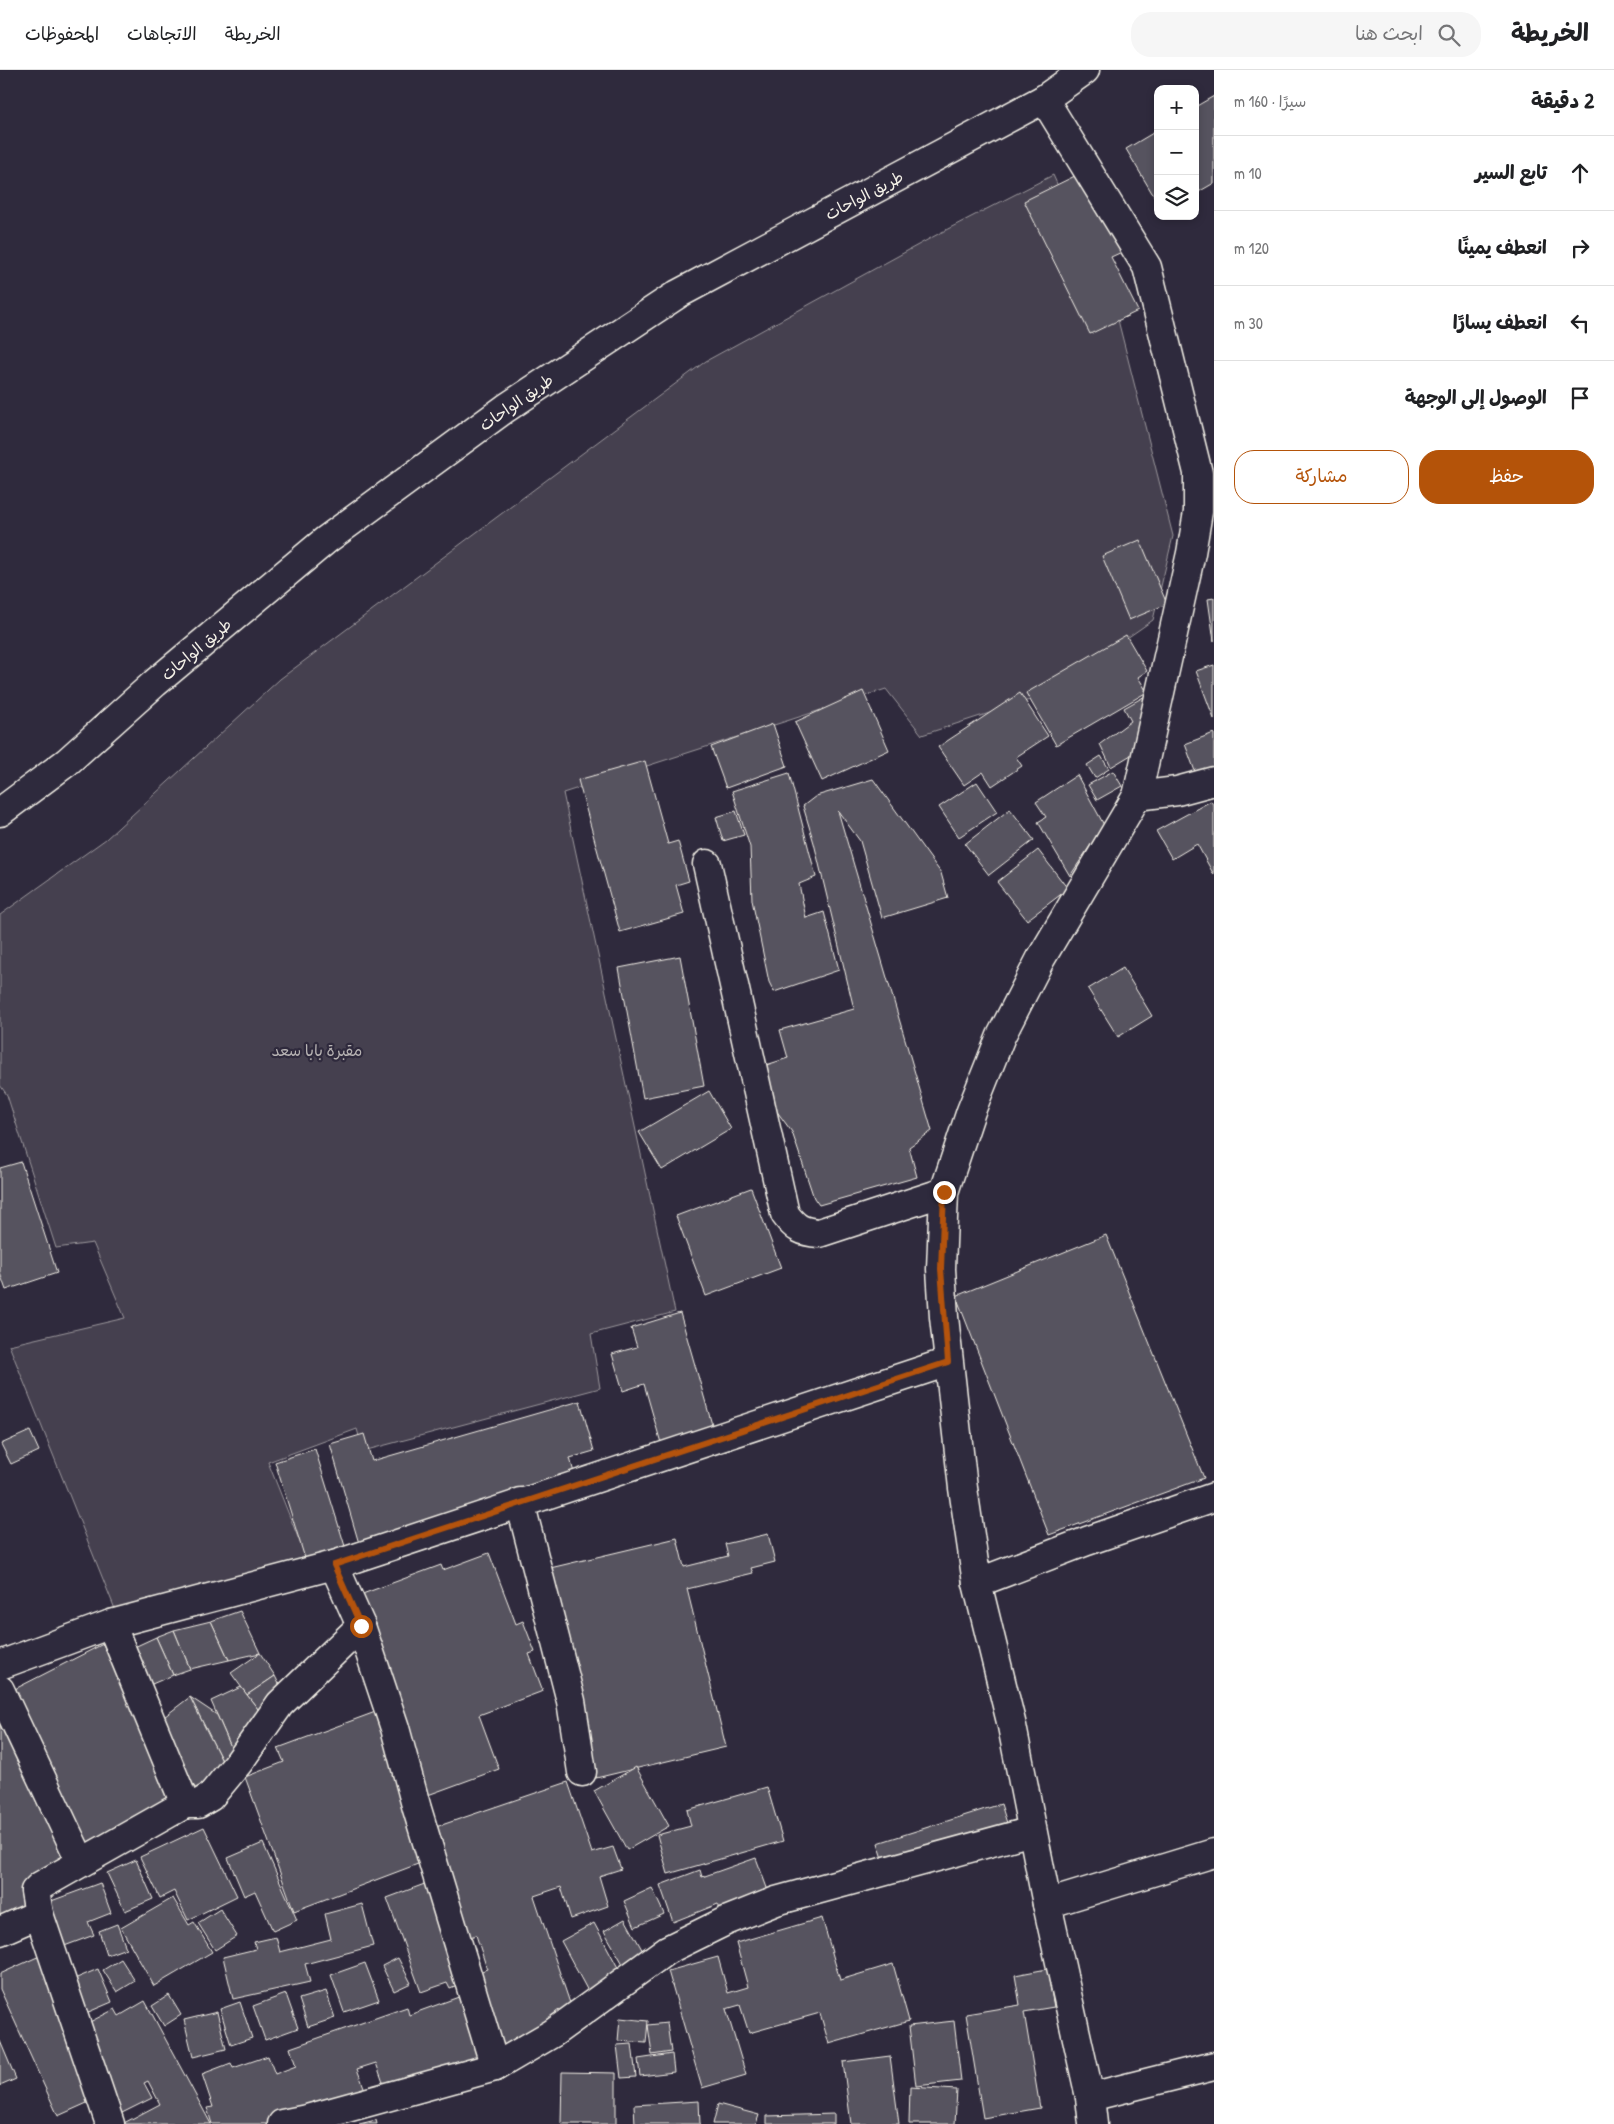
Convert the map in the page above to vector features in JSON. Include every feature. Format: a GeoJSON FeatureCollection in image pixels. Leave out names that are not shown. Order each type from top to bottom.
{"type":"FeatureCollection","features":[{"type":"Feature","properties":{"kind":"street","name":"طريق الواحات"},"geometry":{"type":"LineString","coordinates":[[0,812],[67,762],[155,683],[326,540],[506,408],[678,294],[1044,100],[1085,70]]}},
{"type":"Feature","properties":{"kind":"street"},"geometry":{"type":"LineString","coordinates":[[1044,100],[1147,267],[1198,474],[1198,512],[1191,553],[1137,796],[1040,960],[1001,1036],[971,1111],[944,1192],[941,1269],[948,1362],[963,1488],[977,1583],[1012,1726],[1047,1904],[1090,2097],[1093,2124]]}},
{"type":"Feature","properties":{"kind":"street"},"geometry":{"type":"LineString","coordinates":[[1137,796],[1177,791],[1214,781]]}},
{"type":"Feature","properties":{"kind":"street"},"geometry":{"type":"LineString","coordinates":[[707,864],[785,1214],[794,1226],[805,1232],[819,1233],[944,1192]]}},
{"type":"Feature","properties":{"kind":"street"},"geometry":{"type":"LineString","coordinates":[[0,1665],[111,1624],[334,1565],[948,1362]]}},
{"type":"Feature","properties":{"kind":"street"},"geometry":{"type":"LineString","coordinates":[[977,1583],[1087,1541],[1214,1497]]}},
{"type":"Feature","properties":{"kind":"street"},"geometry":{"type":"LineString","coordinates":[[520,1502],[571,1701],[582,1772]]}},
{"type":"Feature","properties":{"kind":"street"},"geometry":{"type":"LineString","coordinates":[[334,1565],[361,1626],[395,1728],[417,1809],[495,2067]]}},
{"type":"Feature","properties":{"kind":"street"},"geometry":{"type":"LineString","coordinates":[[111,1624],[185,1804]]}},
{"type":"Feature","properties":{"kind":"street"},"geometry":{"type":"LineString","coordinates":[[110,2124],[39,1914],[35,1895],[37,1888],[185,1804],[198,1804],[210,1797],[239,1762],[280,1704],[361,1626]]}},
{"type":"Feature","properties":{"kind":"street"},"geometry":{"type":"LineString","coordinates":[[0,1690],[82,1862]]}},
{"type":"Feature","properties":{"kind":"street"},"geometry":{"type":"LineString","coordinates":[[282,2124],[308,2120],[495,2067],[553,2033],[667,1950],[726,1921],[776,1901],[1032,1831]]}},
{"type":"Feature","properties":{"kind":"street"},"geometry":{"type":"LineString","coordinates":[[1047,1904],[1214,1853]]}},
{"type":"Feature","properties":{"kind":"street"},"geometry":{"type":"LineString","coordinates":[[0,1931],[39,1914]]}},
{"type":"Feature","properties":{"kind":"street"},"geometry":{"type":"LineString","coordinates":[[1090,2097],[1214,2066]]}},
{"type":"Feature","properties":{"kind":"green space","name":"مقبرة بابا سعد"},"geometry":{"type":"Polygon","coordinates":[[[1053,175],[1118,320],[1173,536],[1153,620],[1045,695],[922,735],[886,689],[563,793],[675,1312],[591,1334],[600,1388],[363,1451],[357,1429],[268,1462],[307,1560],[119,1619],[9,1345],[125,1318],[93,1243],[56,1248],[7,1095],[0,1085],[0,915],[106,839],[280,679],[706,361],[940,233],[1053,175]]]}},
{"type":"Feature","properties":{"kind":"building"},"geometry":{"type":"Polygon","coordinates":[[[1214,96],[1214,183],[1199,192],[1199,130],[1199,105],[1214,96]]]}},
{"type":"Feature","properties":{"kind":"building"},"geometry":{"type":"Polygon","coordinates":[[[1154,132],[1154,196],[1126,149],[1154,132]]]}},
{"type":"Feature","properties":{"kind":"building"},"geometry":{"type":"Polygon","coordinates":[[[1085,171],[1124,251],[1111,257],[1138,311],[1090,334],[1024,201],[1085,171]]]}},
{"type":"Feature","properties":{"kind":"building"},"geometry":{"type":"Polygon","coordinates":[[[1140,540],[1167,604],[1129,620],[1102,556],[1140,540]]]}},
{"type":"Feature","properties":{"kind":"building"},"geometry":{"type":"Polygon","coordinates":[[[1214,598],[1214,641],[1208,599],[1214,598]]]}},
{"type":"Feature","properties":{"kind":"building"},"geometry":{"type":"Polygon","coordinates":[[[1126,635],[1147,671],[1138,677],[1147,692],[1056,745],[1026,693],[1126,635]]]}},
{"type":"Feature","properties":{"kind":"building"},"geometry":{"type":"Polygon","coordinates":[[[1214,665],[1214,719],[1196,671],[1214,665]]]}},
{"type":"Feature","properties":{"kind":"building"},"geometry":{"type":"Polygon","coordinates":[[[863,691],[889,750],[822,781],[795,722],[863,691]]]}},
{"type":"Feature","properties":{"kind":"building"},"geometry":{"type":"Polygon","coordinates":[[[1020,693],[1048,736],[1016,757],[1022,766],[992,786],[983,772],[964,785],[938,747],[1020,693]]]}},
{"type":"Feature","properties":{"kind":"building"},"geometry":{"type":"Polygon","coordinates":[[[1147,695],[1141,749],[1111,767],[1100,744],[1131,721],[1124,708],[1147,695]]]}},
{"type":"Feature","properties":{"kind":"building"},"geometry":{"type":"Polygon","coordinates":[[[773,724],[787,766],[726,788],[711,747],[773,724]]]}},
{"type":"Feature","properties":{"kind":"building"},"geometry":{"type":"Polygon","coordinates":[[[1214,733],[1214,789],[1203,793],[1185,744],[1214,733]]]}},
{"type":"Feature","properties":{"kind":"building"},"geometry":{"type":"Polygon","coordinates":[[[1101,756],[1109,769],[1095,778],[1087,765],[1101,756]]]}},
{"type":"Feature","properties":{"kind":"building"},"geometry":{"type":"Polygon","coordinates":[[[645,761],[668,844],[678,841],[689,881],[676,885],[684,914],[620,932],[578,780],[645,761]]]}},
{"type":"Feature","properties":{"kind":"building"},"geometry":{"type":"Polygon","coordinates":[[[1113,771],[1122,786],[1097,800],[1088,785],[1113,771]]]}},
{"type":"Feature","properties":{"kind":"building"},"geometry":{"type":"Polygon","coordinates":[[[789,773],[816,877],[799,884],[806,918],[824,912],[839,970],[774,992],[769,982],[752,900],[750,847],[732,791],[789,773]]]}},
{"type":"Feature","properties":{"kind":"building"},"geometry":{"type":"Polygon","coordinates":[[[1077,775],[1104,825],[1070,876],[1038,822],[1046,817],[1036,802],[1077,775]]]}},
{"type":"Feature","properties":{"kind":"building"},"geometry":{"type":"Polygon","coordinates":[[[873,779],[941,873],[948,898],[882,918],[860,841],[838,811],[932,1131],[909,1147],[917,1177],[819,1205],[814,1198],[792,1132],[770,1102],[760,1067],[788,1058],[780,1030],[854,1009],[814,843],[803,806],[816,796],[873,779]]]}},
{"type":"Feature","properties":{"kind":"building"},"geometry":{"type":"Polygon","coordinates":[[[977,782],[997,812],[959,837],[939,807],[977,782]]]}},
{"type":"Feature","properties":{"kind":"building"},"geometry":{"type":"Polygon","coordinates":[[[1211,801],[1214,807],[1214,875],[1197,844],[1172,859],[1156,831],[1211,801]]]}},
{"type":"Feature","properties":{"kind":"building"},"geometry":{"type":"Polygon","coordinates":[[[1010,809],[1034,840],[989,875],[965,844],[1010,809]]]}},
{"type":"Feature","properties":{"kind":"building"},"geometry":{"type":"Polygon","coordinates":[[[736,811],[744,835],[723,841],[716,817],[736,811]]]}},
{"type":"Feature","properties":{"kind":"building"},"geometry":{"type":"Polygon","coordinates":[[[1038,850],[1068,889],[1027,920],[997,882],[1038,850]]]}},
{"type":"Feature","properties":{"kind":"building"},"geometry":{"type":"Polygon","coordinates":[[[680,956],[704,1086],[643,1098],[619,968],[680,956]]]}},
{"type":"Feature","properties":{"kind":"building"},"geometry":{"type":"Polygon","coordinates":[[[1123,968],[1152,1016],[1118,1037],[1088,989],[1123,968]]]}},
{"type":"Feature","properties":{"kind":"building"},"geometry":{"type":"Polygon","coordinates":[[[709,1091],[731,1129],[662,1170],[639,1132],[709,1091]]]}},
{"type":"Feature","properties":{"kind":"building"},"geometry":{"type":"Polygon","coordinates":[[[21,1162],[57,1273],[6,1290],[0,1273],[0,1168],[21,1162]]]}},
{"type":"Feature","properties":{"kind":"building"},"geometry":{"type":"Polygon","coordinates":[[[751,1188],[781,1268],[706,1296],[676,1216],[751,1188]]]}},
{"type":"Feature","properties":{"kind":"building"},"geometry":{"type":"Polygon","coordinates":[[[1106,1235],[1204,1478],[1049,1535],[956,1296],[1106,1235]]]}},
{"type":"Feature","properties":{"kind":"building"},"geometry":{"type":"Polygon","coordinates":[[[680,1313],[715,1435],[663,1450],[644,1384],[623,1391],[612,1354],[637,1347],[631,1328],[680,1313]]]}},
{"type":"Feature","properties":{"kind":"building"},"geometry":{"type":"Polygon","coordinates":[[[580,1401],[594,1451],[570,1458],[577,1484],[360,1547],[330,1444],[364,1434],[372,1461],[580,1401]]]}},
{"type":"Feature","properties":{"kind":"building"},"geometry":{"type":"Polygon","coordinates":[[[30,1431],[39,1451],[11,1464],[1,1444],[30,1431]]]}},
{"type":"Feature","properties":{"kind":"building"},"geometry":{"type":"Polygon","coordinates":[[[315,1449],[348,1556],[308,1568],[275,1462],[315,1449]]]}},
{"type":"Feature","properties":{"kind":"building"},"geometry":{"type":"Polygon","coordinates":[[[768,1534],[775,1562],[751,1568],[753,1573],[687,1589],[726,1747],[596,1778],[546,1569],[677,1538],[684,1567],[728,1556],[725,1544],[768,1534]]]}},
{"type":"Feature","properties":{"kind":"building"},"geometry":{"type":"Polygon","coordinates":[[[489,1553],[516,1624],[523,1621],[535,1652],[529,1654],[543,1691],[479,1715],[499,1769],[417,1799],[439,1856],[294,1911],[245,1777],[284,1762],[278,1748],[397,1704],[357,1596],[441,1565],[443,1570],[489,1553]]]}},
{"type":"Feature","properties":{"kind":"building"},"geometry":{"type":"Polygon","coordinates":[[[240,1611],[260,1653],[229,1660],[211,1621],[240,1611]]]}},
{"type":"Feature","properties":{"kind":"building"},"geometry":{"type":"Polygon","coordinates":[[[211,1621],[229,1660],[190,1669],[174,1630],[211,1621]]]}},
{"type":"Feature","properties":{"kind":"building"},"geometry":{"type":"Polygon","coordinates":[[[174,1630],[190,1669],[173,1675],[156,1637],[174,1630]]]}},
{"type":"Feature","properties":{"kind":"building"},"geometry":{"type":"Polygon","coordinates":[[[156,1637],[173,1675],[145,1687],[128,1650],[156,1637]]]}},
{"type":"Feature","properties":{"kind":"building"},"geometry":{"type":"Polygon","coordinates":[[[103,1644],[191,1818],[94,1867],[11,1691],[103,1644]]]}},
{"type":"Feature","properties":{"kind":"building"},"geometry":{"type":"Polygon","coordinates":[[[260,1653],[275,1676],[247,1695],[231,1673],[260,1653]]]}},
{"type":"Feature","properties":{"kind":"building"},"geometry":{"type":"Polygon","coordinates":[[[275,1676],[281,1688],[261,1713],[247,1695],[275,1676]]]}},
{"type":"Feature","properties":{"kind":"building"},"geometry":{"type":"Polygon","coordinates":[[[241,1687],[261,1713],[234,1754],[211,1701],[241,1687]]]}},
{"type":"Feature","properties":{"kind":"building"},"geometry":{"type":"Polygon","coordinates":[[[0,1692],[84,1871],[27,1898],[39,1923],[0,1919],[0,1692]]]}},
{"type":"Feature","properties":{"kind":"building"},"geometry":{"type":"Polygon","coordinates":[[[190,1697],[217,1715],[234,1754],[223,1763],[190,1697]]]}},
{"type":"Feature","properties":{"kind":"building"},"geometry":{"type":"Polygon","coordinates":[[[190,1697],[223,1763],[200,1798],[160,1720],[190,1697]]]}},
{"type":"Feature","properties":{"kind":"building"},"geometry":{"type":"Polygon","coordinates":[[[636,1767],[669,1826],[627,1850],[594,1791],[636,1767]]]}},
{"type":"Feature","properties":{"kind":"building"},"geometry":{"type":"Polygon","coordinates":[[[568,1782],[592,1853],[613,1847],[621,1869],[599,1876],[608,1906],[571,1919],[561,1887],[534,1896],[577,2024],[497,2051],[471,1975],[487,1969],[476,1935],[467,1938],[430,1829],[568,1782]]]}},
{"type":"Feature","properties":{"kind":"building"},"geometry":{"type":"Polygon","coordinates":[[[767,1787],[783,1841],[668,1874],[657,1835],[691,1826],[687,1810],[767,1787]]]}},
{"type":"Feature","properties":{"kind":"building"},"geometry":{"type":"Polygon","coordinates":[[[1001,1804],[1011,1836],[888,1874],[878,1843],[1001,1804]]]}},
{"type":"Feature","properties":{"kind":"building"},"geometry":{"type":"Polygon","coordinates":[[[204,1827],[237,1896],[188,1920],[174,1891],[160,1898],[140,1857],[204,1827]]]}},
{"type":"Feature","properties":{"kind":"building"},"geometry":{"type":"Polygon","coordinates":[[[263,1843],[297,1920],[273,1931],[255,1891],[244,1896],[228,1858],[263,1843]]]}},
{"type":"Feature","properties":{"kind":"building"},"geometry":{"type":"Polygon","coordinates":[[[756,1858],[774,1907],[726,1924],[718,1904],[673,1922],[660,1885],[700,1870],[702,1877],[756,1858]]]}},
{"type":"Feature","properties":{"kind":"building"},"geometry":{"type":"Polygon","coordinates":[[[136,1860],[153,1899],[125,1911],[107,1873],[136,1860]]]}},
{"type":"Feature","properties":{"kind":"building"},"geometry":{"type":"Polygon","coordinates":[[[430,1882],[467,1982],[450,1989],[447,1983],[421,1992],[387,1898],[430,1882]]]}},
{"type":"Feature","properties":{"kind":"building"},"geometry":{"type":"Polygon","coordinates":[[[100,1883],[111,1913],[88,1922],[94,1935],[59,1948],[43,1904],[100,1883]]]}},
{"type":"Feature","properties":{"kind":"building"},"geometry":{"type":"Polygon","coordinates":[[[652,1888],[664,1914],[635,1927],[624,1901],[652,1888]]]}},
{"type":"Feature","properties":{"kind":"building"},"geometry":{"type":"Polygon","coordinates":[[[173,1898],[189,1925],[194,1922],[212,1952],[154,1986],[121,1928],[173,1898]]]}},
{"type":"Feature","properties":{"kind":"building"},"geometry":{"type":"Polygon","coordinates":[[[362,1904],[373,1946],[305,1964],[310,1982],[233,1999],[223,1957],[256,1949],[254,1942],[276,1937],[280,1952],[331,1939],[325,1914],[362,1904]]]}},
{"type":"Feature","properties":{"kind":"building"},"geometry":{"type":"Polygon","coordinates":[[[220,1909],[237,1936],[215,1950],[198,1923],[220,1909]]]}},
{"type":"Feature","properties":{"kind":"building"},"geometry":{"type":"Polygon","coordinates":[[[822,1918],[840,1980],[893,1964],[909,2021],[829,2044],[820,2013],[749,2033],[740,2005],[726,2009],[746,2075],[702,2088],[668,1971],[718,1957],[728,1993],[748,1987],[736,1943],[822,1918]]]}},
{"type":"Feature","properties":{"kind":"building"},"geometry":{"type":"Polygon","coordinates":[[[625,1919],[654,1971],[634,1983],[604,1931],[625,1919]]]}},
{"type":"Feature","properties":{"kind":"building"},"geometry":{"type":"Polygon","coordinates":[[[594,1923],[630,1990],[597,2008],[561,1941],[594,1923]]]}},
{"type":"Feature","properties":{"kind":"building"},"geometry":{"type":"Polygon","coordinates":[[[117,1924],[126,1948],[107,1955],[99,1931],[117,1924]]]}},
{"type":"Feature","properties":{"kind":"building"},"geometry":{"type":"Polygon","coordinates":[[[44,1954],[107,2094],[58,2116],[0,1989],[0,1974],[44,1954]]]}},
{"type":"Feature","properties":{"kind":"building"},"geometry":{"type":"Polygon","coordinates":[[[398,1958],[411,1983],[394,1991],[382,1966],[398,1958]]]}},
{"type":"Feature","properties":{"kind":"building"},"geometry":{"type":"Polygon","coordinates":[[[121,1959],[135,1981],[117,1992],[103,1970],[121,1959]]]}},
{"type":"Feature","properties":{"kind":"building"},"geometry":{"type":"Polygon","coordinates":[[[365,1963],[379,2000],[344,2012],[331,1975],[365,1963]]]}},
{"type":"Feature","properties":{"kind":"building"},"geometry":{"type":"Polygon","coordinates":[[[98,1969],[112,2002],[79,2016],[65,1983],[98,1969]]]}},
{"type":"Feature","properties":{"kind":"building"},"geometry":{"type":"Polygon","coordinates":[[[1047,1969],[1054,2007],[1024,2012],[1040,2108],[983,2118],[966,2014],[1020,2005],[1015,1975],[1047,1969]]]}},
{"type":"Feature","properties":{"kind":"building"},"geometry":{"type":"Polygon","coordinates":[[[326,1991],[335,2018],[308,2027],[299,1999],[326,1991]]]}},
{"type":"Feature","properties":{"kind":"building"},"geometry":{"type":"Polygon","coordinates":[[[286,1994],[298,2028],[265,2040],[253,2006],[286,1994]]]}},
{"type":"Feature","properties":{"kind":"building"},"geometry":{"type":"Polygon","coordinates":[[[467,1994],[492,2067],[390,2102],[376,2063],[357,2069],[367,2095],[283,2124],[212,2124],[207,2108],[213,2107],[202,2074],[231,2063],[233,2068],[268,2056],[275,2074],[296,2066],[290,2048],[407,2007],[409,2015],[467,1994]]]}},
{"type":"Feature","properties":{"kind":"building"},"geometry":{"type":"Polygon","coordinates":[[[169,1995],[181,2015],[164,2026],[152,2006],[169,1995]]]}},
{"type":"Feature","properties":{"kind":"building"},"geometry":{"type":"Polygon","coordinates":[[[145,2001],[211,2124],[122,2124],[160,2104],[148,2081],[144,2083],[152,2098],[122,2113],[93,2058],[84,2025],[115,2009],[119,2016],[145,2001]]]}},
{"type":"Feature","properties":{"kind":"building"},"geometry":{"type":"Polygon","coordinates":[[[240,2002],[252,2038],[231,2045],[220,2009],[240,2002]]]}},
{"type":"Feature","properties":{"kind":"building"},"geometry":{"type":"Polygon","coordinates":[[[217,2012],[226,2049],[193,2057],[184,2020],[217,2012]]]}},
{"type":"Feature","properties":{"kind":"building"},"geometry":{"type":"Polygon","coordinates":[[[620,2018],[648,2021],[646,2043],[618,2041],[620,2018]]]}},
{"type":"Feature","properties":{"kind":"building"},"geometry":{"type":"Polygon","coordinates":[[[954,2021],[961,2081],[916,2086],[909,2026],[954,2021]]]}},
{"type":"Feature","properties":{"kind":"building"},"geometry":{"type":"Polygon","coordinates":[[[667,2023],[671,2052],[652,2055],[648,2025],[667,2023]]]}},
{"type":"Feature","properties":{"kind":"building"},"geometry":{"type":"Polygon","coordinates":[[[0,2041],[16,2079],[0,2086],[0,2041]]]}},
{"type":"Feature","properties":{"kind":"building"},"geometry":{"type":"Polygon","coordinates":[[[632,2044],[636,2077],[621,2078],[617,2045],[632,2044]]]}},
{"type":"Feature","properties":{"kind":"building"},"geometry":{"type":"Polygon","coordinates":[[[672,2054],[674,2072],[640,2076],[638,2059],[672,2054]]]}},
{"type":"Feature","properties":{"kind":"building"},"geometry":{"type":"Polygon","coordinates":[[[890,2056],[899,2124],[851,2124],[843,2062],[890,2056]]]}},
{"type":"Feature","properties":{"kind":"building"},"geometry":{"type":"Polygon","coordinates":[[[562,2072],[616,2073],[616,2124],[561,2124],[562,2072]]]}},
{"type":"Feature","properties":{"kind":"building"},"geometry":{"type":"Polygon","coordinates":[[[910,2087],[957,2090],[955,2124],[909,2124],[910,2087]]]}},
{"type":"Feature","properties":{"kind":"building"},"geometry":{"type":"Polygon","coordinates":[[[699,2101],[700,2124],[635,2124],[634,2105],[699,2101]]]}},
{"type":"Feature","properties":{"kind":"building"},"geometry":{"type":"Polygon","coordinates":[[[718,2104],[759,2115],[756,2124],[713,2124],[718,2104]]]}},
{"type":"Feature","properties":{"kind":"building"},"geometry":{"type":"Polygon","coordinates":[[[834,2114],[834,2124],[767,2124],[767,2116],[834,2114]]]}},
{"type":"Feature","properties":{"kind":"building"},"geometry":{"type":"Polygon","coordinates":[[[376,2120],[377,2124],[359,2124],[376,2120]]]}},
{"type":"Feature","properties":{"kind":"route"},"geometry":{"type":"LineString","coordinates":[[361,1626],[334,1565],[948,1362],[941,1269],[944,1192]]}}]}
